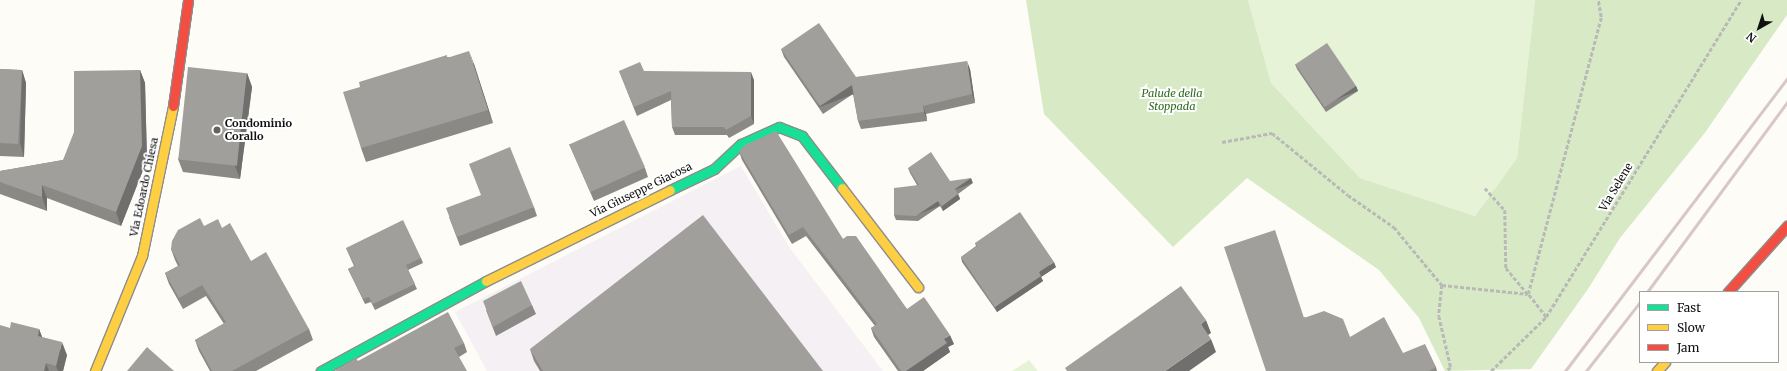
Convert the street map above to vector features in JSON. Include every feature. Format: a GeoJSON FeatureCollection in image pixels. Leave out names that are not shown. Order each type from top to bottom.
{"type":"FeatureCollection","features":[{"type":"Feature","properties":{"kind":"main road","name":"Via Edoardo Chiesa"},"geometry":{"type":"LineString","coordinates":[[95,371],[142,256],[164,154],[188,0]]}},
{"type":"Feature","properties":{"kind":"main road","name":"Via Giuseppe Giacosa"},"geometry":{"type":"LineString","coordinates":[[321,371],[531,257],[714,169],[741,144],[779,127],[802,136],[918,287]]}},
{"type":"Feature","properties":{"kind":"main road"},"geometry":{"type":"LineString","coordinates":[[1729,291],[1787,226]]}},
{"type":"Feature","properties":{"kind":"main road"},"geometry":{"type":"LineString","coordinates":[[1756,260],[1782,247]]}},
{"type":"Feature","properties":{"kind":"main road"},"geometry":{"type":"LineString","coordinates":[[1657,371],[1664,363]]}},
{"type":"Feature","properties":{"kind":"path"},"geometry":{"type":"LineString","coordinates":[[1528,294],[1601,17],[1598,0]]}},
{"type":"Feature","properties":{"kind":"path","name":"Via Selene"},"geometry":{"type":"LineString","coordinates":[[1492,371],[1546,317],[1741,0]]}},
{"type":"Feature","properties":{"kind":"path"},"geometry":{"type":"LineString","coordinates":[[1222,142],[1272,133],[1348,195],[1394,227],[1442,285],[1528,294]]}},
{"type":"Feature","properties":{"kind":"path"},"geometry":{"type":"LineString","coordinates":[[1485,188],[1506,210],[1506,268],[1546,317]]}},
{"type":"Feature","properties":{"kind":"path"},"geometry":{"type":"LineString","coordinates":[[1442,285],[1439,316],[1452,368],[1446,371]]}},
{"type":"Feature","properties":{"kind":"shaded area"},"geometry":{"type":"Polygon","coordinates":[[[741,166],[789,247],[883,371],[487,371],[455,312],[741,166]]]}},
{"type":"Feature","properties":{"kind":"green space","name":"Palude della Stoppada"},"geometry":{"type":"Polygon","coordinates":[[[1026,0],[1248,0],[1271,83],[1360,178],[1475,216],[1517,158],[1535,0],[1787,0],[1787,15],[1704,134],[1620,238],[1588,289],[1531,369],[1445,371],[1419,318],[1379,270],[1247,178],[1173,247],[1044,114],[1026,0]]]}},
{"type":"Feature","properties":{"kind":"green space"},"geometry":{"type":"Polygon","coordinates":[[[1248,0],[1535,0],[1517,158],[1475,216],[1360,178],[1271,83],[1248,0]]]}},
{"type":"Feature","properties":{"kind":"green space"},"geometry":{"type":"Polygon","coordinates":[[[1029,360],[1038,371],[1012,371],[1029,360]]]}},
{"type":"Feature","properties":{"kind":"building"},"geometry":{"type":"Polygon","coordinates":[[[819,23],[856,77],[967,61],[972,94],[923,106],[924,112],[858,121],[852,85],[820,106],[781,49],[819,23]]]}},
{"type":"Feature","properties":{"kind":"building"},"geometry":{"type":"Polygon","coordinates":[[[1327,43],[1356,86],[1325,107],[1295,64],[1327,43]]]}},
{"type":"Feature","properties":{"kind":"building"},"geometry":{"type":"Polygon","coordinates":[[[469,51],[488,110],[361,148],[343,92],[360,87],[359,82],[447,55],[447,58],[469,51]]]}},
{"type":"Feature","properties":{"kind":"building"},"geometry":{"type":"Polygon","coordinates":[[[640,62],[644,71],[751,72],[751,116],[726,130],[724,127],[672,127],[671,91],[634,107],[619,71],[640,62]]]}},
{"type":"Feature","properties":{"kind":"building","name":"Condominio Corallo"},"geometry":{"type":"Polygon","coordinates":[[[188,67],[247,73],[237,166],[178,159],[188,67]]]}},
{"type":"Feature","properties":{"kind":"building"},"geometry":{"type":"Polygon","coordinates":[[[0,69],[22,70],[18,144],[0,143],[0,69]]]}},
{"type":"Feature","properties":{"kind":"building"},"geometry":{"type":"Polygon","coordinates":[[[140,70],[142,146],[116,212],[42,185],[42,197],[0,182],[0,171],[63,160],[74,132],[74,71],[140,70]]]}},
{"type":"Feature","properties":{"kind":"building"},"geometry":{"type":"Polygon","coordinates":[[[624,120],[645,168],[590,192],[569,144],[624,120]]]}},
{"type":"Feature","properties":{"kind":"building"},"geometry":{"type":"Polygon","coordinates":[[[776,131],[843,239],[847,236],[856,236],[907,309],[924,297],[950,335],[944,339],[947,343],[906,371],[901,371],[871,328],[877,324],[803,227],[789,235],[739,151],[745,145],[776,131]]]}},
{"type":"Feature","properties":{"kind":"building"},"geometry":{"type":"Polygon","coordinates":[[[510,147],[534,207],[457,237],[446,208],[481,195],[469,164],[510,147]]]}},
{"type":"Feature","properties":{"kind":"building"},"geometry":{"type":"Polygon","coordinates":[[[931,152],[950,181],[971,178],[955,189],[958,194],[942,206],[938,201],[916,216],[894,215],[894,188],[919,185],[908,168],[931,152]]]}},
{"type":"Feature","properties":{"kind":"building"},"geometry":{"type":"Polygon","coordinates":[[[1020,212],[1054,262],[1039,272],[1041,276],[995,307],[961,257],[977,246],[975,243],[1020,212]]]}},
{"type":"Feature","properties":{"kind":"building"},"geometry":{"type":"Polygon","coordinates":[[[703,215],[823,371],[543,371],[530,349],[703,215]]]}},
{"type":"Feature","properties":{"kind":"building"},"geometry":{"type":"Polygon","coordinates":[[[200,218],[204,226],[218,219],[222,228],[230,223],[251,261],[266,252],[309,329],[232,371],[212,371],[195,340],[226,322],[202,285],[179,298],[165,273],[180,265],[171,249],[172,241],[178,230],[200,218]]]}},
{"type":"Feature","properties":{"kind":"building"},"geometry":{"type":"Polygon","coordinates":[[[403,220],[421,258],[406,265],[415,284],[373,304],[369,297],[363,299],[348,269],[355,266],[346,248],[403,220]]]}},
{"type":"Feature","properties":{"kind":"building"},"geometry":{"type":"Polygon","coordinates":[[[1275,230],[1304,318],[1324,311],[1343,319],[1350,337],[1384,317],[1403,353],[1425,344],[1436,367],[1429,371],[1266,371],[1224,247],[1275,230]]]}},
{"type":"Feature","properties":{"kind":"building"},"geometry":{"type":"Polygon","coordinates":[[[521,281],[532,305],[493,327],[483,301],[521,281]]]}},
{"type":"Feature","properties":{"kind":"building"},"geometry":{"type":"Polygon","coordinates":[[[1181,286],[1206,320],[1201,324],[1211,339],[1165,371],[1067,371],[1065,368],[1181,286]]]}},
{"type":"Feature","properties":{"kind":"building"},"geometry":{"type":"Polygon","coordinates":[[[448,312],[464,343],[454,348],[467,371],[335,371],[356,358],[358,361],[448,312]]]}},
{"type":"Feature","properties":{"kind":"building"},"geometry":{"type":"Polygon","coordinates":[[[11,322],[39,329],[38,336],[62,342],[56,366],[46,363],[44,371],[0,371],[0,325],[10,328],[11,322]]]}},
{"type":"Feature","properties":{"kind":"building"},"geometry":{"type":"Polygon","coordinates":[[[147,347],[174,371],[127,371],[147,347]]]}},
{"type":"Feature","properties":{"kind":"railway"},"geometry":{"type":"LineString","coordinates":[[1565,371],[1787,78]]}},
{"type":"Feature","properties":{"kind":"railway"},"geometry":{"type":"LineString","coordinates":[[1648,291],[1787,102]]}},
{"type":"Feature","properties":{"kind":"railway"},"geometry":{"type":"LineString","coordinates":[[1586,371],[1639,303]]}},
{"type":"Feature","properties":{"kind":"traffic: fast"},"geometry":{"type":"LineString","coordinates":[[670,190],[714,169],[741,144],[779,127],[802,136],[842,188]]}},
{"type":"Feature","properties":{"kind":"traffic: fast"},"geometry":{"type":"LineString","coordinates":[[321,371],[486,281]]}},
{"type":"Feature","properties":{"kind":"traffic: slow"},"geometry":{"type":"LineString","coordinates":[[95,371],[142,256],[173,106]]}},
{"type":"Feature","properties":{"kind":"traffic: slow"},"geometry":{"type":"LineString","coordinates":[[842,188],[918,287]]}},
{"type":"Feature","properties":{"kind":"traffic: slow"},"geometry":{"type":"LineString","coordinates":[[486,281],[670,190]]}},
{"type":"Feature","properties":{"kind":"traffic: slow"},"geometry":{"type":"LineString","coordinates":[[1657,371],[1664,363]]}},
{"type":"Feature","properties":{"kind":"traffic: jam"},"geometry":{"type":"LineString","coordinates":[[173,106],[188,0]]}},
{"type":"Feature","properties":{"kind":"traffic: jam"},"geometry":{"type":"LineString","coordinates":[[1729,291],[1787,226]]}},
{"type":"Feature","properties":{"kind":"place","name":"Condominio Corallo"},"geometry":{"type":"Point","coordinates":[217,130]}}]}
